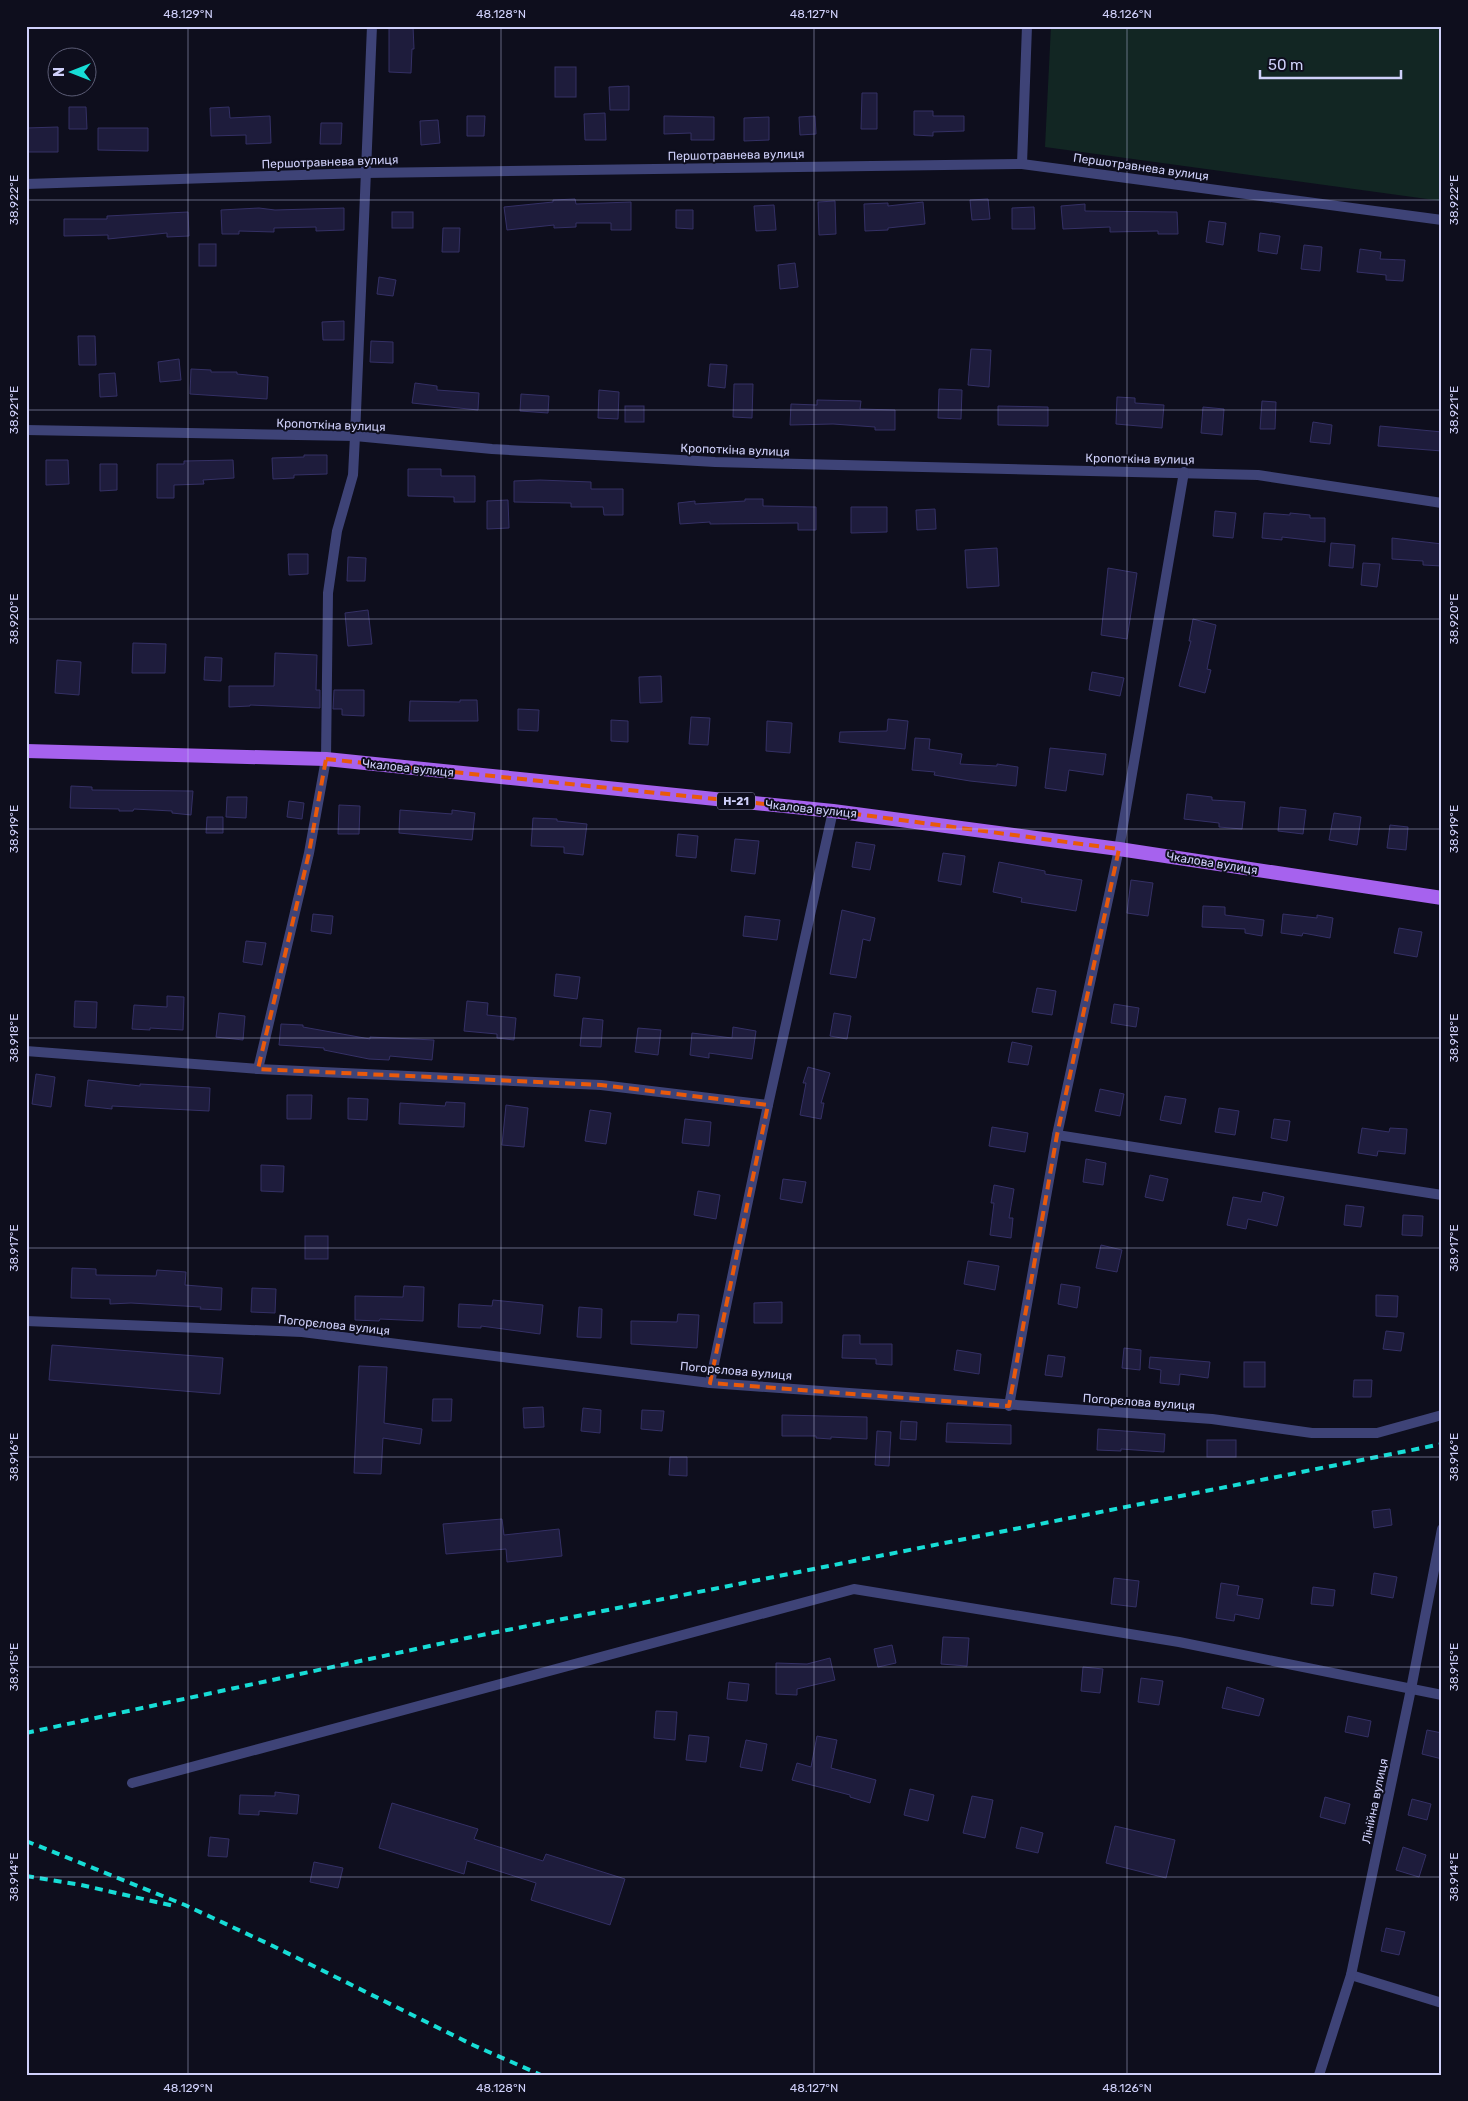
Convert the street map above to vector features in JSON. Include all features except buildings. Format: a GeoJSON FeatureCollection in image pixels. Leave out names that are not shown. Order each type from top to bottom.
{"type":"FeatureCollection","features":[{"type":"Feature","properties":{"kind":"main road","name":"Чкалова вулиця"},"geometry":{"type":"LineString","coordinates":[[26,751],[326,759],[833,811],[1119,849],[1442,898]]}},
{"type":"Feature","properties":{"kind":"street"},"geometry":{"type":"LineString","coordinates":[[258,1069],[309,853],[326,759],[328,593],[337,531],[352,474],[355,436],[372,26]]}},
{"type":"Feature","properties":{"kind":"street"},"geometry":{"type":"LineString","coordinates":[[1022,164],[1027,26]]}},
{"type":"Feature","properties":{"kind":"street","name":"Першотравнева вулиця"},"geometry":{"type":"LineString","coordinates":[[26,184],[365,173],[1022,164],[1442,220]]}},
{"type":"Feature","properties":{"kind":"street","name":"Кропоткіна вулиця"},"geometry":{"type":"LineString","coordinates":[[26,430],[355,436],[492,449],[715,462],[937,469],[1184,472],[1258,475],[1442,503]]}},
{"type":"Feature","properties":{"kind":"street"},"geometry":{"type":"LineString","coordinates":[[1009,1406],[1056,1135],[1119,849],[1184,472]]}},
{"type":"Feature","properties":{"kind":"street"},"geometry":{"type":"LineString","coordinates":[[710,1383],[768,1105],[833,811]]}},
{"type":"Feature","properties":{"kind":"street"},"geometry":{"type":"LineString","coordinates":[[26,1051],[258,1069],[601,1085],[768,1105]]}},
{"type":"Feature","properties":{"kind":"street"},"geometry":{"type":"LineString","coordinates":[[1056,1135],[1442,1195]]}},
{"type":"Feature","properties":{"kind":"street","name":"Погорєлова вулиця"},"geometry":{"type":"LineString","coordinates":[[26,1321],[302,1332],[710,1383],[1212,1420],[1312,1434],[1377,1434],[1442,1415]]}},
{"type":"Feature","properties":{"kind":"street","name":"Лінійна вулиця"},"geometry":{"type":"LineString","coordinates":[[1319,2075],[1351,1975],[1442,1529]]}},
{"type":"Feature","properties":{"kind":"street"},"geometry":{"type":"LineString","coordinates":[[132,1783],[854,1589],[1179,1642],[1442,1695]]}},
{"type":"Feature","properties":{"kind":"street"},"geometry":{"type":"LineString","coordinates":[[1351,1975],[1442,2003]]}},
{"type":"Feature","properties":{"kind":"highlighted area"},"geometry":{"type":"Polygon","coordinates":[[[326,759],[833,811],[1119,849],[1057,1135],[1009,1406],[710,1383],[768,1105],[601,1085],[258,1069],[309,853],[326,759]]]}},
{"type":"Feature","properties":{"kind":"green space"},"geometry":{"type":"Polygon","coordinates":[[[1051,26],[1442,26],[1442,201],[1045,147],[1051,26]]]}},
{"type":"Feature","properties":{"kind":"railway"},"geometry":{"type":"LineString","coordinates":[[26,1733],[467,1638],[1442,1444]]}},
{"type":"Feature","properties":{"kind":"railway"},"geometry":{"type":"LineString","coordinates":[[26,1841],[185,1905],[273,1946],[473,2045],[541,2075]]}},
{"type":"Feature","properties":{"kind":"railway"},"geometry":{"type":"LineString","coordinates":[[26,1876],[81,1885],[174,1906]]}}]}
